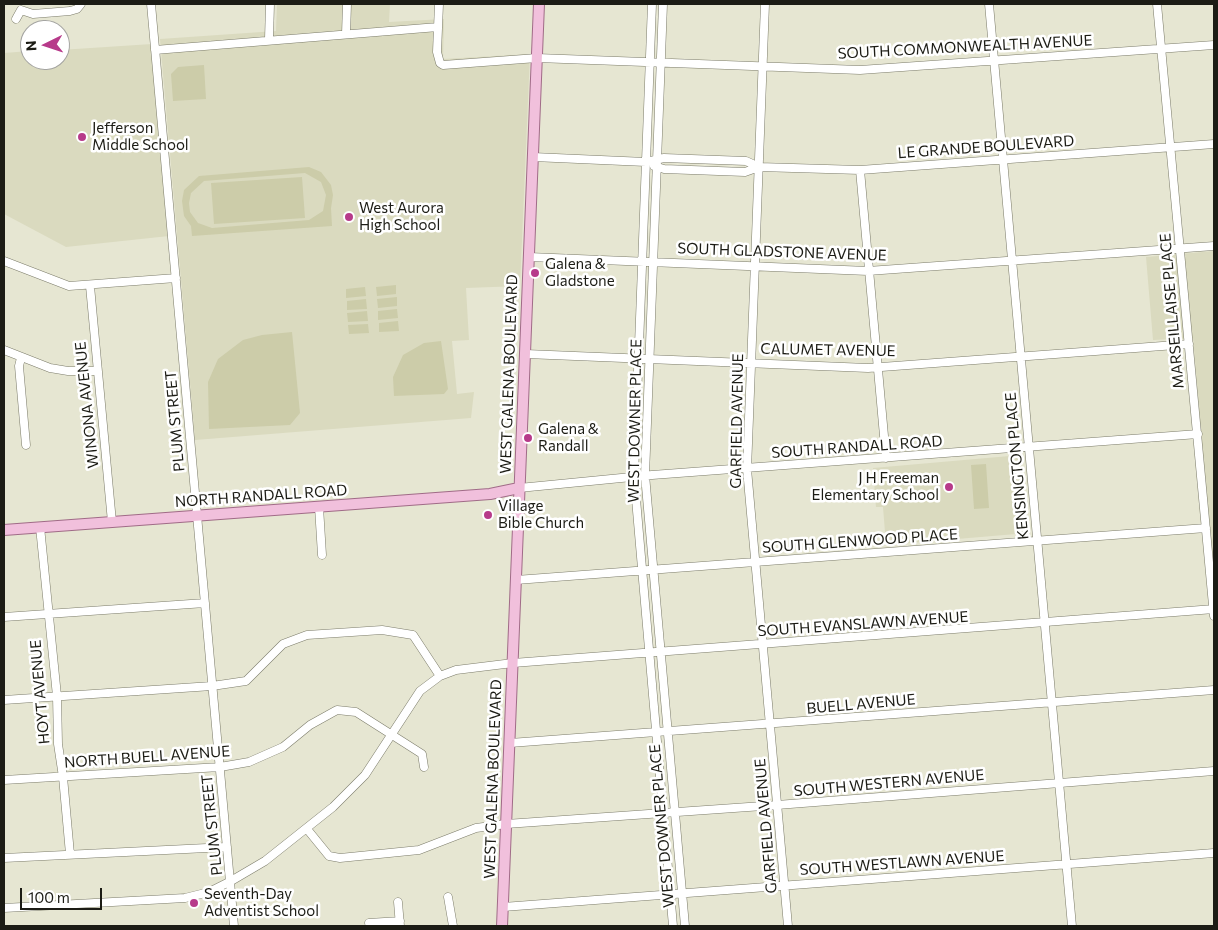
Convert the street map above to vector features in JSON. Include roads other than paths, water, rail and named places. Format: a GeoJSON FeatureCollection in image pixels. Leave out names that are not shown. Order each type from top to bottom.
{"type":"FeatureCollection","features":[{"type":"Feature","properties":{"kind":"main road","name":"WEST GALENA BOULEVARD"},"geometry":{"type":"LineString","coordinates":[[502,926],[526,354],[538,4]]}},
{"type":"Feature","properties":{"kind":"main road","name":"NORTH RANDALL ROAD"},"geometry":{"type":"LineString","coordinates":[[4,530],[490,494],[519,488]]}},
{"type":"Feature","properties":{"kind":"street"},"geometry":{"type":"LineString","coordinates":[[16,19],[20,7],[33,14],[74,11],[81,4]]}},
{"type":"Feature","properties":{"kind":"street","name":"PLUM STREET"},"geometry":{"type":"LineString","coordinates":[[151,4],[234,926]]}},
{"type":"Feature","properties":{"kind":"street"},"geometry":{"type":"LineString","coordinates":[[268,39],[270,4]]}},
{"type":"Feature","properties":{"kind":"street"},"geometry":{"type":"LineString","coordinates":[[346,34],[347,4]]}},
{"type":"Feature","properties":{"kind":"street"},"geometry":{"type":"LineString","coordinates":[[155,50],[268,39],[438,27],[439,4]]}},
{"type":"Feature","properties":{"kind":"street","name":"WEST DOWNER PLACE"},"geometry":{"type":"LineString","coordinates":[[652,4],[634,476],[673,926]]}},
{"type":"Feature","properties":{"kind":"street","name":"WEST DOWNER PLACE"},"geometry":{"type":"LineString","coordinates":[[663,4],[645,476],[659,652],[685,926]]}},
{"type":"Feature","properties":{"kind":"street","name":"GARFIELD AVENUE"},"geometry":{"type":"LineString","coordinates":[[765,4],[747,469],[788,926]]}},
{"type":"Feature","properties":{"kind":"street","name":"KENSINGTON PLACE"},"geometry":{"type":"LineString","coordinates":[[989,4],[1072,926]]}},
{"type":"Feature","properties":{"kind":"street","name":"MARSEILLAISE PLACE"},"geometry":{"type":"LineString","coordinates":[[1157,4],[1214,616]]}},
{"type":"Feature","properties":{"kind":"street","name":"SOUTH COMMONWEALTH AVENUE"},"geometry":{"type":"LineString","coordinates":[[438,27],[438,59],[443,65],[537,58],[860,70],[1214,44]]}},
{"type":"Feature","properties":{"kind":"street","name":"LE GRANDE BOULEVARD"},"geometry":{"type":"LineString","coordinates":[[533,158],[646,162],[745,172],[759,167],[860,170],[1214,144]]}},
{"type":"Feature","properties":{"kind":"street"},"geometry":{"type":"LineString","coordinates":[[860,170],[886,458]]}},
{"type":"Feature","properties":{"kind":"street","name":"SOUTH GLADSTONE AVENUE"},"geometry":{"type":"LineString","coordinates":[[529,257],[868,271],[1214,246]]}},
{"type":"Feature","properties":{"kind":"street"},"geometry":{"type":"LineString","coordinates":[[4,261],[59,284],[78,287],[176,278]]}},
{"type":"Feature","properties":{"kind":"street","name":"WINONA AVENUE"},"geometry":{"type":"LineString","coordinates":[[90,286],[112,522]]}},
{"type":"Feature","properties":{"kind":"street","name":"CALUMET AVENUE"},"geometry":{"type":"LineString","coordinates":[[526,354],[878,368],[1021,355],[1189,344]]}},
{"type":"Feature","properties":{"kind":"street"},"geometry":{"type":"LineString","coordinates":[[4,350],[21,358],[60,370],[97,371]]}},
{"type":"Feature","properties":{"kind":"street"},"geometry":{"type":"LineString","coordinates":[[21,358],[19,366],[26,445]]}},
{"type":"Feature","properties":{"kind":"street","name":"SOUTH RANDALL ROAD"},"geometry":{"type":"LineString","coordinates":[[519,488],[634,476],[1198,434]]}},
{"type":"Feature","properties":{"kind":"street"},"geometry":{"type":"LineString","coordinates":[[319,507],[322,555]]}},
{"type":"Feature","properties":{"kind":"street","name":"HOYT AVENUE"},"geometry":{"type":"LineString","coordinates":[[40,527],[47,615],[57,696],[58,744],[70,854]]}},
{"type":"Feature","properties":{"kind":"street","name":"SOUTH GLENWOOD PLACE"},"geometry":{"type":"LineString","coordinates":[[516,580],[1206,528]]}},
{"type":"Feature","properties":{"kind":"street"},"geometry":{"type":"LineString","coordinates":[[4,618],[204,603]]}},
{"type":"Feature","properties":{"kind":"street","name":"SOUTH EVANSLAWN AVENUE"},"geometry":{"type":"LineString","coordinates":[[4,908],[185,898],[209,892],[231,881],[264,861],[333,807],[365,775],[420,690],[440,676],[456,670],[513,663],[1214,609]]}},
{"type":"Feature","properties":{"kind":"street"},"geometry":{"type":"LineString","coordinates":[[4,700],[212,686],[246,681],[283,644],[307,635],[382,630],[414,635],[440,676]]}},
{"type":"Feature","properties":{"kind":"street","name":"BUELL AVENUE"},"geometry":{"type":"LineString","coordinates":[[510,743],[770,725],[1214,690]]}},
{"type":"Feature","properties":{"kind":"street","name":"NORTH BUELL AVENUE"},"geometry":{"type":"LineString","coordinates":[[4,780],[220,767],[249,762],[283,747],[310,725],[337,710],[356,712],[422,754],[424,767]]}},
{"type":"Feature","properties":{"kind":"street","name":"SOUTH WESTERN AVENUE"},"geometry":{"type":"LineString","coordinates":[[307,829],[330,856],[340,858],[419,850],[476,828],[506,824],[777,806],[1214,771]]}},
{"type":"Feature","properties":{"kind":"street"},"geometry":{"type":"LineString","coordinates":[[4,858],[227,846]]}},
{"type":"Feature","properties":{"kind":"street","name":"SOUTH WESTLAWN AVENUE"},"geometry":{"type":"LineString","coordinates":[[503,907],[1214,853]]}},
{"type":"Feature","properties":{"kind":"street"},"geometry":{"type":"LineString","coordinates":[[448,897],[453,926]]}},
{"type":"Feature","properties":{"kind":"street"},"geometry":{"type":"LineString","coordinates":[[369,923],[400,923],[398,902]]}},
{"type":"Feature","properties":{"kind":"place","name":"Jefferson Middle School"},"geometry":{"type":"Point","coordinates":[82,137]}},
{"type":"Feature","properties":{"kind":"place","name":"West Aurora High School"},"geometry":{"type":"Point","coordinates":[349,217]}},
{"type":"Feature","properties":{"kind":"place","name":"Galena & Gladstone"},"geometry":{"type":"Point","coordinates":[535,273]}},
{"type":"Feature","properties":{"kind":"place","name":"Galena & Randall"},"geometry":{"type":"Point","coordinates":[528,438]}},
{"type":"Feature","properties":{"kind":"place","name":"J H Freeman Elementary School"},"geometry":{"type":"Point","coordinates":[949,487]}},
{"type":"Feature","properties":{"kind":"place","name":"Village Bible Church"},"geometry":{"type":"Point","coordinates":[488,515]}},
{"type":"Feature","properties":{"kind":"place","name":"Seventh-Day Adventist School"},"geometry":{"type":"Point","coordinates":[194,903]}}]}
